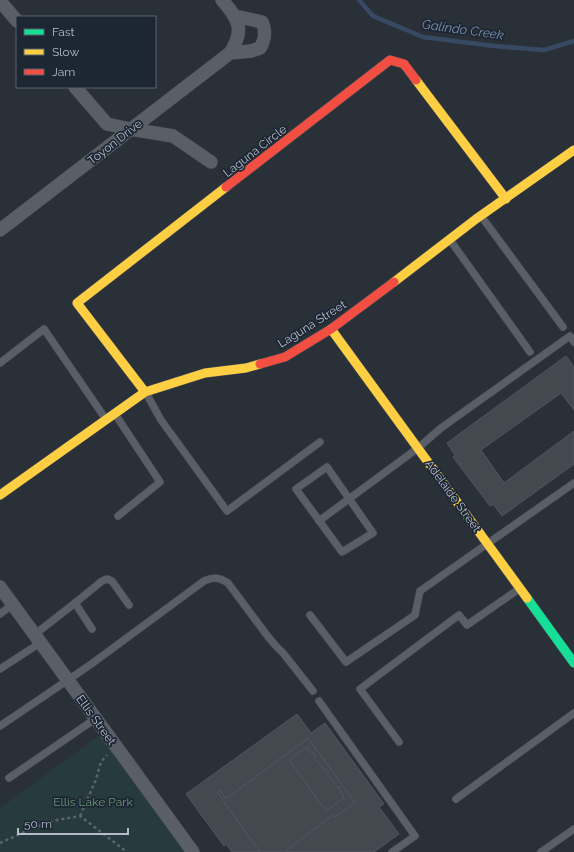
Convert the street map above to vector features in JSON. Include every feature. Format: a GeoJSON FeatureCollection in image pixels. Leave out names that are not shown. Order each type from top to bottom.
{"type":"FeatureCollection","features":[{"type":"Feature","properties":{"kind":"street","name":"Toyon Drive"},"geometry":{"type":"LineString","coordinates":[[0,230],[230,53],[239,37],[239,27],[235,16],[222,0]]}},
{"type":"Feature","properties":{"kind":"street"},"geometry":{"type":"LineString","coordinates":[[0,2],[16,20]]}},
{"type":"Feature","properties":{"kind":"street"},"geometry":{"type":"LineString","coordinates":[[230,53],[251,51],[260,48],[263,42],[264,27],[262,22],[235,16]]}},
{"type":"Feature","properties":{"kind":"street","name":"Laguna Circle"},"geometry":{"type":"LineString","coordinates":[[145,392],[77,303],[390,60],[404,64],[506,199]]}},
{"type":"Feature","properties":{"kind":"street"},"geometry":{"type":"LineString","coordinates":[[76,88],[107,124],[173,136],[211,162]]}},
{"type":"Feature","properties":{"kind":"street","name":"Laguna Street"},"geometry":{"type":"LineString","coordinates":[[0,495],[145,392],[205,373],[246,368],[285,357],[331,329],[481,216],[574,150]]}},
{"type":"Feature","properties":{"kind":"street","name":"Adelaide Street"},"geometry":{"type":"LineString","coordinates":[[331,329],[520,589],[567,649],[574,663]]}},
{"type":"Feature","properties":{"kind":"street","name":"Ellis Street"},"geometry":{"type":"LineString","coordinates":[[0,587],[193,852]]}},
{"type":"Feature","properties":{"kind":"lane"},"geometry":{"type":"LineString","coordinates":[[481,216],[563,327]]}},
{"type":"Feature","properties":{"kind":"lane"},"geometry":{"type":"LineString","coordinates":[[450,240],[530,352]]}},
{"type":"Feature","properties":{"kind":"lane"},"geometry":{"type":"LineString","coordinates":[[0,362],[44,329],[106,419]]}},
{"type":"Feature","properties":{"kind":"lane"},"geometry":{"type":"LineString","coordinates":[[319,521],[418,448],[441,428],[570,336],[574,342]]}},
{"type":"Feature","properties":{"kind":"lane"},"geometry":{"type":"LineString","coordinates":[[145,392],[161,420],[227,511],[320,442]]}},
{"type":"Feature","properties":{"kind":"lane"},"geometry":{"type":"LineString","coordinates":[[114,413],[160,482],[118,516]]}},
{"type":"Feature","properties":{"kind":"lane"},"geometry":{"type":"LineString","coordinates":[[327,467],[349,499],[373,533],[342,552],[296,489],[327,467]]}},
{"type":"Feature","properties":{"kind":"lane"},"geometry":{"type":"LineString","coordinates":[[310,615],[346,662],[415,615],[420,591],[574,483]]}},
{"type":"Feature","properties":{"kind":"lane"},"geometry":{"type":"LineString","coordinates":[[0,726],[68,681],[204,581],[213,578],[221,579],[228,583],[266,634],[313,691]]}},
{"type":"Feature","properties":{"kind":"lane"},"geometry":{"type":"LineString","coordinates":[[0,669],[102,580],[107,579],[112,581],[129,605]]}},
{"type":"Feature","properties":{"kind":"lane"},"geometry":{"type":"LineString","coordinates":[[399,742],[360,689],[459,615],[467,625],[520,589]]}},
{"type":"Feature","properties":{"kind":"lane"},"geometry":{"type":"LineString","coordinates":[[75,603],[92,629]]}},
{"type":"Feature","properties":{"kind":"lane"},"geometry":{"type":"LineString","coordinates":[[0,614],[12,604]]}},
{"type":"Feature","properties":{"kind":"lane"},"geometry":{"type":"LineString","coordinates":[[319,701],[415,836],[392,852]]}},
{"type":"Feature","properties":{"kind":"lane"},"geometry":{"type":"LineString","coordinates":[[456,799],[574,713]]}},
{"type":"Feature","properties":{"kind":"lane"},"geometry":{"type":"LineString","coordinates":[[9,778],[95,719]]}},
{"type":"Feature","properties":{"kind":"lane"},"geometry":{"type":"LineString","coordinates":[[541,852],[574,829]]}},
{"type":"Feature","properties":{"kind":"path"},"geometry":{"type":"LineString","coordinates":[[80,816],[95,782],[101,762],[115,746]]}},
{"type":"Feature","properties":{"kind":"path"},"geometry":{"type":"LineString","coordinates":[[0,843],[33,828],[57,820],[80,816],[127,852]]}},
{"type":"Feature","properties":{"kind":"green space","name":"Ellis Lake Park"},"geometry":{"type":"Polygon","coordinates":[[[104,732],[193,852],[0,852],[0,808],[104,732]]]}},
{"type":"Feature","properties":{"kind":"building"},"geometry":{"type":"Polygon","coordinates":[[[566,356],[574,367],[574,410],[561,393],[481,450],[504,483],[574,431],[574,464],[502,516],[493,504],[490,506],[453,457],[455,455],[447,443],[566,356]]]}},
{"type":"Feature","properties":{"kind":"building"},"geometry":{"type":"Polygon","coordinates":[[[297,714],[311,733],[325,723],[384,804],[379,807],[399,834],[374,852],[284,852],[333,815],[335,817],[355,803],[308,738],[226,799],[220,790],[217,792],[260,852],[232,852],[226,844],[224,846],[186,794],[297,714]]]}},
{"type":"Feature","properties":{"kind":"building"},"geometry":{"type":"Polygon","coordinates":[[[308,738],[355,803],[335,817],[333,815],[284,852],[260,852],[217,792],[220,790],[226,799],[308,738]]]}},
{"type":"Feature","properties":{"kind":"building"},"geometry":{"type":"Polygon","coordinates":[[[307,747],[312,754],[313,752],[316,757],[315,758],[324,770],[326,769],[329,773],[327,774],[338,788],[339,787],[344,798],[326,811],[289,760],[307,747]]]}},
{"type":"Feature","properties":{"kind":"waterway","name":"Galindo Creek"},"geometry":{"type":"LineString","coordinates":[[359,0],[373,16],[423,37],[494,46],[544,50],[574,41]]}},
{"type":"Feature","properties":{"kind":"traffic: fast"},"geometry":{"type":"LineString","coordinates":[[527,598],[574,663]]}},
{"type":"Feature","properties":{"kind":"traffic: slow"},"geometry":{"type":"LineString","coordinates":[[416,80],[506,199]]}},
{"type":"Feature","properties":{"kind":"traffic: slow"},"geometry":{"type":"LineString","coordinates":[[394,282],[476,219],[574,150]]}},
{"type":"Feature","properties":{"kind":"traffic: slow"},"geometry":{"type":"LineString","coordinates":[[145,392],[77,303],[226,187]]}},
{"type":"Feature","properties":{"kind":"traffic: slow"},"geometry":{"type":"LineString","coordinates":[[331,329],[527,598]]}},
{"type":"Feature","properties":{"kind":"traffic: slow"},"geometry":{"type":"LineString","coordinates":[[0,495],[145,392],[205,373],[246,368],[260,364]]}},
{"type":"Feature","properties":{"kind":"traffic: jam"},"geometry":{"type":"LineString","coordinates":[[226,187],[390,60],[404,64],[416,80]]}},
{"type":"Feature","properties":{"kind":"traffic: jam"},"geometry":{"type":"LineString","coordinates":[[260,364],[285,357],[331,329],[394,282]]}}]}
